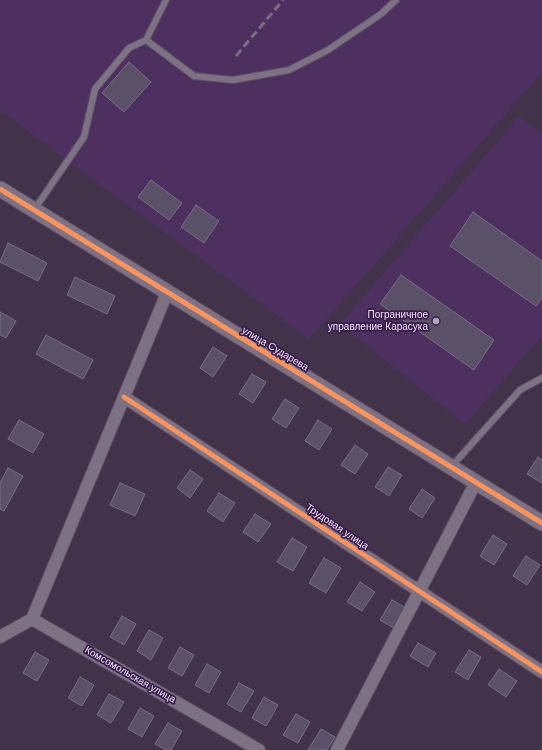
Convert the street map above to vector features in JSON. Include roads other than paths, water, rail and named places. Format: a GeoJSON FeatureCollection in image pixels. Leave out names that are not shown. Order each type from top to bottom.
{"type":"FeatureCollection","features":[{"type":"Feature","properties":{"kind":"street","name":"улица Сударева"},"geometry":{"type":"LineString","coordinates":[[0,190],[542,523]]}},
{"type":"Feature","properties":{"kind":"street"},"geometry":{"type":"LineString","coordinates":[[0,637],[32,619],[167,293]]}},
{"type":"Feature","properties":{"kind":"street","name":"Трудовая улица"},"geometry":{"type":"LineString","coordinates":[[124,397],[542,672]]}},
{"type":"Feature","properties":{"kind":"street"},"geometry":{"type":"LineString","coordinates":[[336,750],[476,482]]}},
{"type":"Feature","properties":{"kind":"street","name":"Комсомольская улица"},"geometry":{"type":"LineString","coordinates":[[32,619],[259,750]]}},
{"type":"Feature","properties":{"kind":"lane"},"geometry":{"type":"LineString","coordinates":[[34,211],[84,137],[95,89],[129,48],[146,40],[166,0]]}},
{"type":"Feature","properties":{"kind":"lane"},"geometry":{"type":"LineString","coordinates":[[146,40],[194,76],[233,80],[289,70],[328,50],[381,14],[396,0]]}},
{"type":"Feature","properties":{"kind":"lane"},"geometry":{"type":"LineString","coordinates":[[451,467],[520,390],[542,378]]}},
{"type":"Feature","properties":{"kind":"railway"},"geometry":{"type":"LineString","coordinates":[[236,56],[283,0]]}},
{"type":"Feature","properties":{"kind":"place","name":"Пограничное управление Карасука"},"geometry":{"type":"Point","coordinates":[436,321]}}]}
